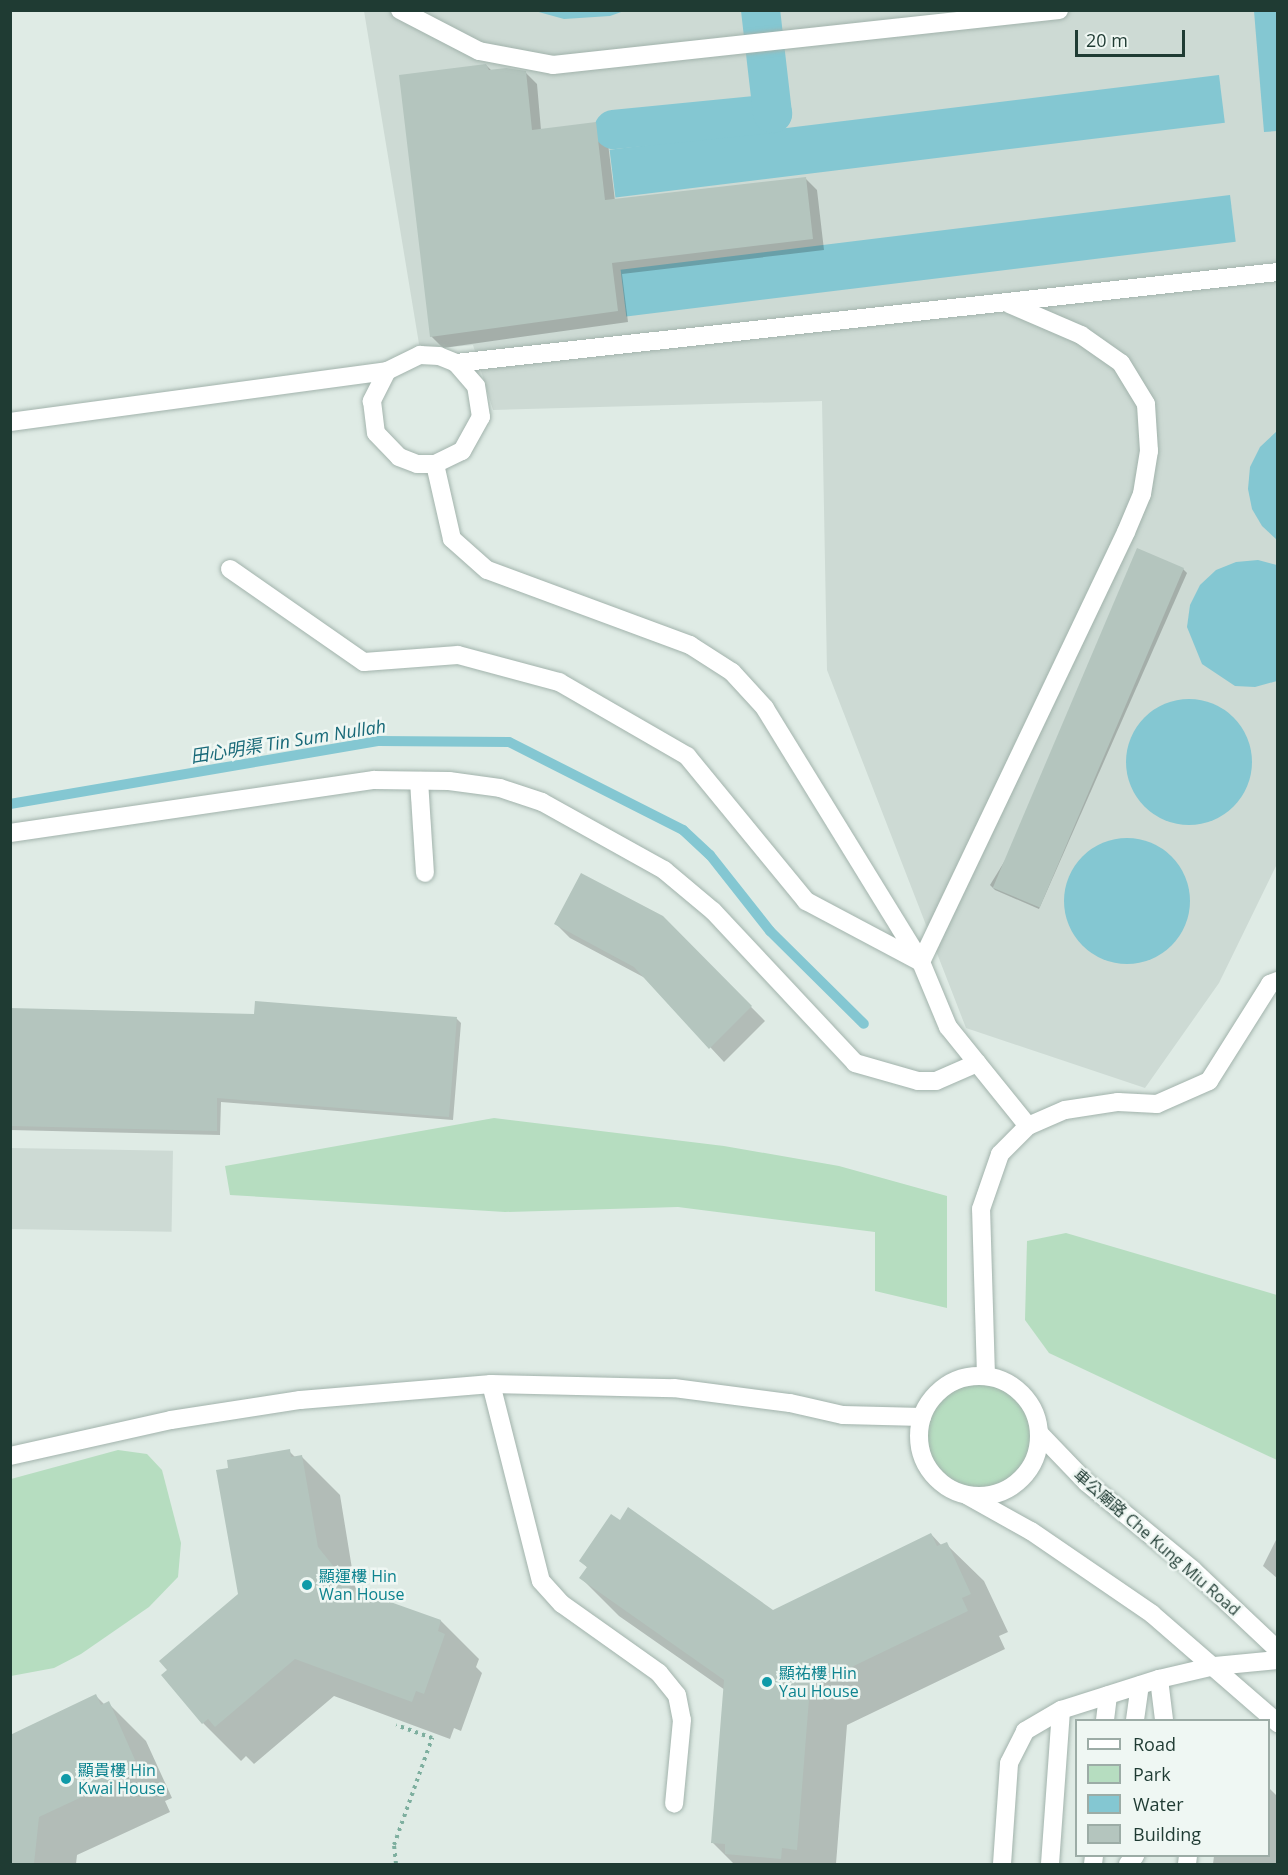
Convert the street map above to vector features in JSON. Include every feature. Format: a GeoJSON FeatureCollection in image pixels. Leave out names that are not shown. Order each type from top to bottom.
{"type":"FeatureCollection","features":[{"type":"Feature","properties":{"kind":"street"},"geometry":{"type":"LineString","coordinates":[[400,10],[479,51],[553,65],[1059,10]]}},
{"type":"Feature","properties":{"kind":"street"},"geometry":{"type":"LineString","coordinates":[[456,363],[1278,272]]}},
{"type":"Feature","properties":{"kind":"street"},"geometry":{"type":"LineString","coordinates":[[921,962],[1143,494],[1149,451],[1146,404],[1121,363],[1081,335],[1008,303]]}},
{"type":"Feature","properties":{"kind":"street"},"geometry":{"type":"LineString","coordinates":[[420,355],[439,356],[456,363],[476,386],[481,417],[462,452],[435,464],[417,464],[399,458],[376,433],[372,401],[387,371],[402,360],[420,355]]}},
{"type":"Feature","properties":{"kind":"street"},"geometry":{"type":"LineString","coordinates":[[10,422],[387,371]]}},
{"type":"Feature","properties":{"kind":"street"},"geometry":{"type":"LineString","coordinates":[[435,464],[452,539],[487,570],[690,645],[732,672],[765,708],[921,962],[948,1027],[1028,1126]]}},
{"type":"Feature","properties":{"kind":"street"},"geometry":{"type":"LineString","coordinates":[[230,569],[364,662],[458,655],[559,682],[687,756],[806,901],[921,962]]}},
{"type":"Feature","properties":{"kind":"street"},"geometry":{"type":"LineString","coordinates":[[10,833],[375,780],[419,781],[500,788],[542,802],[663,870],[714,911],[855,1063],[918,1081],[936,1081],[977,1063]]}},
{"type":"Feature","properties":{"kind":"street"},"geometry":{"type":"LineString","coordinates":[[419,781],[424,873]]}},
{"type":"Feature","properties":{"kind":"street"},"geometry":{"type":"LineString","coordinates":[[986,1376],[981,1209],[1000,1154],[1028,1126],[1065,1110],[1118,1102],[1157,1104],[1209,1081],[1270,984],[1278,981]]}},
{"type":"Feature","properties":{"kind":"street"},"geometry":{"type":"LineString","coordinates":[[968,1496],[988,1496],[1007,1489],[1020,1478],[1036,1455],[1039,1433],[1034,1411],[1020,1392],[1004,1381],[986,1376],[947,1384],[933,1397],[922,1417],[918,1437],[931,1473],[946,1487],[968,1496],[1089,1569],[1215,1666],[1278,1723]]}},
{"type":"Feature","properties":{"kind":"street"},"geometry":{"type":"LineString","coordinates":[[10,1456],[161,1422],[300,1400],[491,1384],[674,1388],[790,1402],[843,1415],[922,1417]]}},
{"type":"Feature","properties":{"kind":"street"},"geometry":{"type":"LineString","coordinates":[[491,1384],[541,1581],[562,1604],[659,1673],[677,1695],[682,1720],[674,1804]]}},
{"type":"Feature","properties":{"kind":"street","name":"車公廟路 Che Kung Miu Road"},"geometry":{"type":"LineString","coordinates":[[1039,1433],[1086,1482],[1192,1570],[1278,1650]]}},
{"type":"Feature","properties":{"kind":"street"},"geometry":{"type":"LineString","coordinates":[[1002,1864],[1009,1763],[1014,1746],[1024,1731],[1061,1710],[1159,1679],[1215,1666],[1278,1660]]}},
{"type":"Feature","properties":{"kind":"street"},"geometry":{"type":"LineString","coordinates":[[1159,1679],[1164,1719]]}},
{"type":"Feature","properties":{"kind":"street"},"geometry":{"type":"LineString","coordinates":[[1135,1719],[1140,1685]]}},
{"type":"Feature","properties":{"kind":"street"},"geometry":{"type":"LineString","coordinates":[[1105,1719],[1108,1695]]}},
{"type":"Feature","properties":{"kind":"street"},"geometry":{"type":"LineString","coordinates":[[1050,1864],[1061,1710]]}},
{"type":"Feature","properties":{"kind":"path"},"geometry":{"type":"LineString","coordinates":[[396,1725],[432,1738],[394,1845],[396,1864]]}},
{"type":"Feature","properties":{"kind":"shaded area"},"geometry":{"type":"Polygon","coordinates":[[[364,11],[1277,11],[1277,864],[1219,983],[1145,1088],[966,1028],[827,670],[822,401],[493,410],[473,345],[420,350],[364,11]]]}},
{"type":"Feature","properties":{"kind":"shaded area"},"geometry":{"type":"Polygon","coordinates":[[[11,1148],[173,1151],[172,1232],[10,1229],[11,1148]]]}},
{"type":"Feature","properties":{"kind":"green space"},"geometry":{"type":"Polygon","coordinates":[[[494,1118],[724,1146],[839,1166],[947,1196],[947,1308],[875,1291],[875,1232],[678,1207],[505,1212],[230,1195],[225,1166],[494,1118]]]}},
{"type":"Feature","properties":{"kind":"green space"},"geometry":{"type":"Polygon","coordinates":[[[1066,1233],[1277,1295],[1277,1460],[1049,1353],[1025,1320],[1027,1241],[1066,1233]]]}},
{"type":"Feature","properties":{"kind":"green space"},"geometry":{"type":"Polygon","coordinates":[[[979,1383],[999,1387],[1017,1398],[1028,1416],[1032,1436],[1028,1456],[1017,1474],[999,1485],[979,1489],[959,1485],[941,1474],[930,1456],[926,1436],[930,1416],[941,1398],[959,1387],[979,1383]]]}},
{"type":"Feature","properties":{"kind":"green space"},"geometry":{"type":"Polygon","coordinates":[[[118,1450],[147,1454],[162,1470],[181,1543],[178,1577],[149,1607],[81,1654],[54,1668],[11,1676],[11,1479],[118,1450]]]}},
{"type":"Feature","properties":{"kind":"water"},"geometry":{"type":"Polygon","coordinates":[[[535,11],[624,11],[610,16],[564,19],[535,11]]]}},
{"type":"Feature","properties":{"kind":"water"},"geometry":{"type":"Polygon","coordinates":[[[1254,11],[1277,11],[1277,131],[1264,132],[1254,11]]]}},
{"type":"Feature","properties":{"kind":"water"},"geometry":{"type":"Polygon","coordinates":[[[1219,75],[1225,123],[615,197],[610,150],[1219,75]]]}},
{"type":"Feature","properties":{"kind":"water"},"geometry":{"type":"Polygon","coordinates":[[[1230,195],[1236,242],[626,316],[621,270],[1230,195]]]}},
{"type":"Feature","properties":{"kind":"water"},"geometry":{"type":"Polygon","coordinates":[[[1277,431],[1277,540],[1262,526],[1252,509],[1248,489],[1250,467],[1260,447],[1277,431]]]}},
{"type":"Feature","properties":{"kind":"water"},"geometry":{"type":"Polygon","coordinates":[[[1258,560],[1277,565],[1277,681],[1255,687],[1235,686],[1202,664],[1187,627],[1190,605],[1200,585],[1216,570],[1236,562],[1258,560]]]}},
{"type":"Feature","properties":{"kind":"water"},"geometry":{"type":"Polygon","coordinates":[[[1189,699],[1213,703],[1234,717],[1248,738],[1252,762],[1248,786],[1234,807],[1213,821],[1189,825],[1165,821],[1144,807],[1130,786],[1126,762],[1130,738],[1144,717],[1165,703],[1189,699]]]}},
{"type":"Feature","properties":{"kind":"water"},"geometry":{"type":"Polygon","coordinates":[[[1127,838],[1151,842],[1172,856],[1186,877],[1190,901],[1186,925],[1172,946],[1151,960],[1127,964],[1103,960],[1082,946],[1068,925],[1064,901],[1068,877],[1082,856],[1103,842],[1127,838]]]}},
{"type":"Feature","properties":{"kind":"building"},"geometry":{"type":"Polygon","coordinates":[[[486,64],[489,70],[506,68],[526,71],[532,130],[596,122],[605,200],[806,177],[813,239],[612,263],[618,311],[430,337],[399,75],[486,64]]]}},
{"type":"Feature","properties":{"kind":"building"},"geometry":{"type":"Polygon","coordinates":[[[1137,548],[1184,568],[1040,908],[993,888],[1137,548]]]}},
{"type":"Feature","properties":{"kind":"building"},"geometry":{"type":"Polygon","coordinates":[[[581,873],[663,916],[752,1006],[709,1049],[634,967],[554,924],[581,873]]]}},
{"type":"Feature","properties":{"kind":"building"},"geometry":{"type":"Polygon","coordinates":[[[255,1001],[457,1017],[449,1117],[217,1098],[217,1131],[10,1126],[10,1008],[254,1014],[255,1001]]]}},
{"type":"Feature","properties":{"kind":"building","name":"顯運樓 Hin Wan House"},"geometry":{"type":"Polygon","coordinates":[[[290,1449],[291,1457],[302,1455],[318,1547],[351,1588],[441,1620],[438,1631],[445,1634],[424,1694],[416,1691],[412,1702],[295,1659],[215,1727],[208,1719],[202,1724],[161,1675],[167,1670],[159,1661],[238,1594],[216,1470],[228,1468],[227,1460],[290,1449]]]}},
{"type":"Feature","properties":{"kind":"building","name":"顯祐樓 Hin Yau House"},"geometry":{"type":"Polygon","coordinates":[[[628,1507],[773,1610],[931,1533],[937,1546],[947,1542],[971,1594],[962,1598],[968,1611],[810,1687],[797,1850],[782,1848],[781,1859],[725,1854],[725,1844],[711,1843],[724,1680],[579,1578],[587,1567],[579,1561],[611,1514],[620,1520],[628,1507]]]}},
{"type":"Feature","properties":{"kind":"building","name":"顯貴樓 Hin Kwai House"},"geometry":{"type":"Polygon","coordinates":[[[96,1694],[101,1705],[109,1701],[135,1760],[128,1763],[133,1773],[39,1817],[34,1864],[10,1864],[10,1735],[96,1694]]]}},
{"type":"Feature","properties":{"kind":"waterway"},"geometry":{"type":"LineString","coordinates":[[613,129],[772,113],[760,10]]}},
{"type":"Feature","properties":{"kind":"waterway","name":"田心明渠 Tin Sum Nullah"},"geometry":{"type":"LineString","coordinates":[[10,804],[378,741],[509,742],[683,830],[710,855],[770,931],[864,1024]]}},
{"type":"Feature","properties":{"kind":"place","name":"顯運樓 Hin Wan House"},"geometry":{"type":"Point","coordinates":[307,1585]}},
{"type":"Feature","properties":{"kind":"place","name":"顯祐樓 Hin Yau House"},"geometry":{"type":"Point","coordinates":[767,1682]}},
{"type":"Feature","properties":{"kind":"place","name":"顯貴樓 Hin Kwai House"},"geometry":{"type":"Point","coordinates":[66,1779]}}]}
